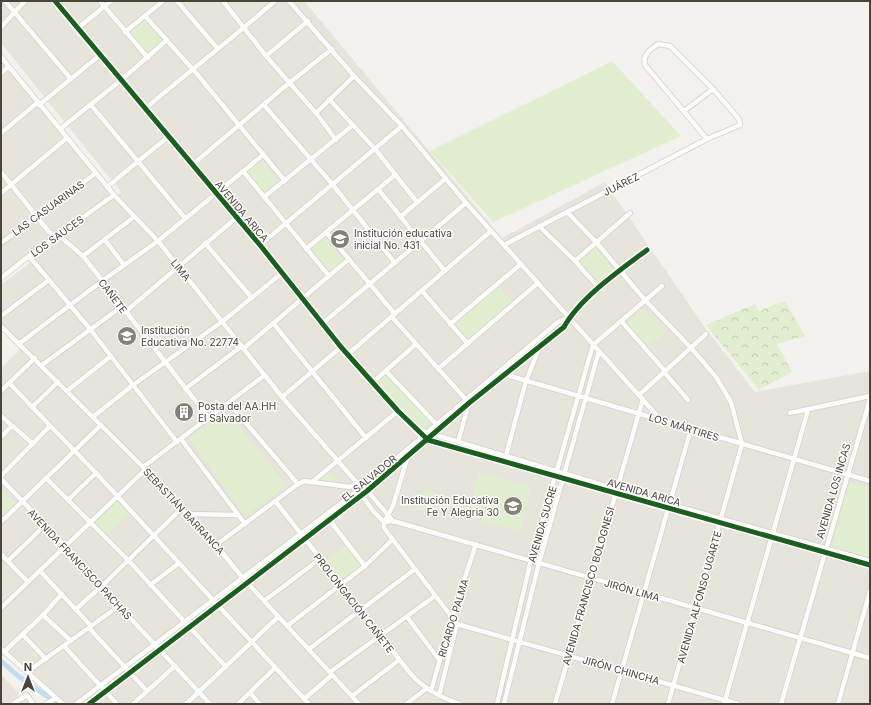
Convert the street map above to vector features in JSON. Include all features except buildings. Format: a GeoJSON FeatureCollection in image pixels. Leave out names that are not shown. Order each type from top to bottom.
{"type":"FeatureCollection","features":[{"type":"Feature","properties":{"kind":"street"},"geometry":{"type":"LineString","coordinates":[[5,1],[70,79]]}},
{"type":"Feature","properties":{"kind":"street"},"geometry":{"type":"LineString","coordinates":[[1,27],[25,1]]}},
{"type":"Feature","properties":{"kind":"street","name":"AVENIDA ARICA"},"geometry":{"type":"LineString","coordinates":[[55,1],[120,81],[146,108],[216,194],[260,245],[341,347],[398,411],[419,430],[421,436],[428,440],[504,463],[556,474]]}},
{"type":"Feature","properties":{"kind":"street"},"geometry":{"type":"LineString","coordinates":[[100,1],[148,58]]}},
{"type":"Feature","properties":{"kind":"street"},"geometry":{"type":"LineString","coordinates":[[78,28],[111,1]]}},
{"type":"Feature","properties":{"kind":"street"},"geometry":{"type":"LineString","coordinates":[[125,32],[163,1]]}},
{"type":"Feature","properties":{"kind":"street"},"geometry":{"type":"LineString","coordinates":[[177,1],[217,48]]}},
{"type":"Feature","properties":{"kind":"street"},"geometry":{"type":"LineString","coordinates":[[223,1],[266,56],[316,113],[336,140]]}},
{"type":"Feature","properties":{"kind":"street"},"geometry":{"type":"LineString","coordinates":[[146,108],[217,48],[244,29],[275,1]]}},
{"type":"Feature","properties":{"kind":"street"},"geometry":{"type":"LineString","coordinates":[[289,1],[308,21],[354,76],[402,126],[445,179],[538,284],[662,420]]}},
{"type":"Feature","properties":{"kind":"street"},"geometry":{"type":"LineString","coordinates":[[145,16],[192,69],[285,181]]}},
{"type":"Feature","properties":{"kind":"street"},"geometry":{"type":"LineString","coordinates":[[266,56],[308,21]]}},
{"type":"Feature","properties":{"kind":"street"},"geometry":{"type":"LineString","coordinates":[[60,129],[148,58],[167,40]]}},
{"type":"Feature","properties":{"kind":"street"},"geometry":{"type":"LineString","coordinates":[[684,111],[713,89],[670,46],[658,44],[646,55],[643,61],[645,65],[707,139]]}},
{"type":"Feature","properties":{"kind":"street"},"geometry":{"type":"LineString","coordinates":[[192,165],[289,83],[332,49]]}},
{"type":"Feature","properties":{"kind":"street"},"geometry":{"type":"LineString","coordinates":[[1,134],[100,55]]}},
{"type":"Feature","properties":{"kind":"street","name":"LIMA"},"geometry":{"type":"LineString","coordinates":[[1,57],[107,187],[158,241],[282,397],[357,483]]}},
{"type":"Feature","properties":{"kind":"street"},"geometry":{"type":"LineString","coordinates":[[1,73],[8,67]]}},
{"type":"Feature","properties":{"kind":"street"},"geometry":{"type":"LineString","coordinates":[[316,113],[354,76]]}},
{"type":"Feature","properties":{"kind":"street","name":"JUÁREZ"},"geometry":{"type":"LineString","coordinates":[[504,245],[707,139],[740,125],[739,119],[713,89]]}},
{"type":"Feature","properties":{"kind":"street"},"geometry":{"type":"LineString","coordinates":[[329,99],[375,149],[418,202]]}},
{"type":"Feature","properties":{"kind":"street"},"geometry":{"type":"LineString","coordinates":[[91,105],[185,218]]}},
{"type":"Feature","properties":{"kind":"street"},"geometry":{"type":"LineString","coordinates":[[264,105],[333,185],[395,263]]}},
{"type":"Feature","properties":{"kind":"street"},"geometry":{"type":"LineString","coordinates":[[264,197],[312,160],[353,125]]}},
{"type":"Feature","properties":{"kind":"street"},"geometry":{"type":"LineString","coordinates":[[260,245],[402,126]]}},
{"type":"Feature","properties":{"kind":"street"},"geometry":{"type":"LineString","coordinates":[[107,187],[169,136]]}},
{"type":"Feature","properties":{"kind":"street"},"geometry":{"type":"LineString","coordinates":[[1,193],[67,138]]}},
{"type":"Feature","properties":{"kind":"street"},"geometry":{"type":"LineString","coordinates":[[20,343],[69,305],[158,241],[263,155]]}},
{"type":"Feature","properties":{"kind":"street"},"geometry":{"type":"LineString","coordinates":[[243,171],[329,276]]}},
{"type":"Feature","properties":{"kind":"street","name":"CAÑETE"},"geometry":{"type":"LineString","coordinates":[[1,172],[49,232],[57,236],[83,256],[165,364],[208,417]]}},
{"type":"Feature","properties":{"kind":"street","name":"LAS CASUARINAS"},"geometry":{"type":"LineString","coordinates":[[1,243],[96,173]]}},
{"type":"Feature","properties":{"kind":"street"},"geometry":{"type":"LineString","coordinates":[[306,249],[353,211],[394,174]]}},
{"type":"Feature","properties":{"kind":"street"},"geometry":{"type":"LineString","coordinates":[[400,217],[445,179]]}},
{"type":"Feature","properties":{"kind":"street"},"geometry":{"type":"LineString","coordinates":[[378,189],[445,271]]}},
{"type":"Feature","properties":{"kind":"street","name":"LOS SAUCES"},"geometry":{"type":"LineString","coordinates":[[1,278],[114,195]]}},
{"type":"Feature","properties":{"kind":"street"},"geometry":{"type":"LineString","coordinates":[[323,323],[466,203]]}},
{"type":"Feature","properties":{"kind":"street"},"geometry":{"type":"LineString","coordinates":[[567,212],[596,242],[645,300],[692,349],[730,398],[742,444]]}},
{"type":"Feature","properties":{"kind":"street"},"geometry":{"type":"LineString","coordinates":[[575,261],[630,213]]}},
{"type":"Feature","properties":{"kind":"street"},"geometry":{"type":"LineString","coordinates":[[83,256],[134,217]]}},
{"type":"Feature","properties":{"kind":"street"},"geometry":{"type":"LineString","coordinates":[[125,312],[179,268],[205,243],[236,218]]}},
{"type":"Feature","properties":{"kind":"street"},"geometry":{"type":"LineString","coordinates":[[539,226],[575,261],[599,288]]}},
{"type":"Feature","properties":{"kind":"street"},"geometry":{"type":"LineString","coordinates":[[348,354],[491,231]]}},
{"type":"Feature","properties":{"kind":"street"},"geometry":{"type":"LineString","coordinates":[[326,232],[370,284],[416,344],[468,401],[458,442]]}},
{"type":"Feature","properties":{"kind":"street"},"geometry":{"type":"LineString","coordinates":[[105,240],[124,265]]}},
{"type":"Feature","properties":{"kind":"street"},"geometry":{"type":"LineString","coordinates":[[205,243],[252,298]]}},
{"type":"Feature","properties":{"kind":"street","name":"EL SALVADOR"},"geometry":{"type":"LineString","coordinates":[[76,704],[124,666],[358,490],[427,431],[505,374],[564,327],[569,317],[599,288],[647,250]]}},
{"type":"Feature","properties":{"kind":"street"},"geometry":{"type":"LineString","coordinates":[[29,256],[90,329],[245,524]]}},
{"type":"Feature","properties":{"kind":"street"},"geometry":{"type":"LineString","coordinates":[[185,389],[243,347],[349,259]]}},
{"type":"Feature","properties":{"kind":"street"},"geometry":{"type":"LineString","coordinates":[[450,324],[521,264]]}},
{"type":"Feature","properties":{"kind":"street"},"geometry":{"type":"LineString","coordinates":[[94,416],[133,385],[223,322],[282,273]]}},
{"type":"Feature","properties":{"kind":"street"},"geometry":{"type":"LineString","coordinates":[[1,316],[49,280]]}},
{"type":"Feature","properties":{"kind":"street"},"geometry":{"type":"LineString","coordinates":[[438,369],[538,284]]}},
{"type":"Feature","properties":{"kind":"street"},"geometry":{"type":"LineString","coordinates":[[593,344],[662,286]]}},
{"type":"Feature","properties":{"kind":"street"},"geometry":{"type":"LineString","coordinates":[[422,291],[468,344]]}},
{"type":"Feature","properties":{"kind":"street"},"geometry":{"type":"LineString","coordinates":[[42,365],[121,307]]}},
{"type":"Feature","properties":{"kind":"street","name":"EL SALVADOR"},"geometry":{"type":"LineString","coordinates":[[89,704],[159,649],[362,496],[434,435],[499,373],[558,322],[569,317]]}},
{"type":"Feature","properties":{"kind":"street"},"geometry":{"type":"LineString","coordinates":[[621,321],[665,371],[688,400]]}},
{"type":"Feature","properties":{"kind":"street"},"geometry":{"type":"LineString","coordinates":[[273,323],[366,438]]}},
{"type":"Feature","properties":{"kind":"street","name":"SEBASTIÁN BARRANCA"},"geometry":{"type":"LineString","coordinates":[[1,326],[94,416],[182,508],[216,545],[247,583],[359,704]]}},
{"type":"Feature","properties":{"kind":"street"},"geometry":{"type":"LineString","coordinates":[[641,397],[665,371],[692,349],[706,334]]}},
{"type":"Feature","properties":{"kind":"street"},"geometry":{"type":"LineString","coordinates":[[373,382],[416,344]]}},
{"type":"Feature","properties":{"kind":"street","name":"AVENIDA SUCRE"},"geometry":{"type":"LineString","coordinates":[[497,704],[531,560],[593,344]]}},
{"type":"Feature","properties":{"kind":"street"},"geometry":{"type":"LineString","coordinates":[[504,463],[526,381],[540,345]]}},
{"type":"Feature","properties":{"kind":"street"},"geometry":{"type":"LineString","coordinates":[[282,397],[341,347]]}},
{"type":"Feature","properties":{"kind":"street","name":"AVENIDA SUCRE"},"geometry":{"type":"LineString","coordinates":[[504,704],[538,563],[598,351]]}},
{"type":"Feature","properties":{"kind":"street"},"geometry":{"type":"LineString","coordinates":[[67,391],[111,356]]}},
{"type":"Feature","properties":{"kind":"street"},"geometry":{"type":"LineString","coordinates":[[1,391],[35,358]]}},
{"type":"Feature","properties":{"kind":"street"},"geometry":{"type":"LineString","coordinates":[[386,371],[441,428]]}},
{"type":"Feature","properties":{"kind":"street","name":"LOS MÁRTIRES"},"geometry":{"type":"LineString","coordinates":[[499,373],[870,481]]}},
{"type":"Feature","properties":{"kind":"street"},"geometry":{"type":"LineString","coordinates":[[1,608],[90,523],[144,468],[208,417],[265,375]]}},
{"type":"Feature","properties":{"kind":"street"},"geometry":{"type":"LineString","coordinates":[[32,407],[58,382]]}},
{"type":"Feature","properties":{"kind":"street"},"geometry":{"type":"LineString","coordinates":[[9,383],[96,473],[178,564],[309,704]]}},
{"type":"Feature","properties":{"kind":"street"},"geometry":{"type":"LineString","coordinates":[[790,413],[870,396]]}},
{"type":"Feature","properties":{"kind":"street","name":"AVENIDA FRANCISCO BOLOGNESI"},"geometry":{"type":"LineString","coordinates":[[555,704],[638,413],[641,397]]}},
{"type":"Feature","properties":{"kind":"street","name":"AVENIDA LOS INCAS"},"geometry":{"type":"LineString","coordinates":[[781,704],[870,399]]}},
{"type":"Feature","properties":{"kind":"street"},"geometry":{"type":"LineString","coordinates":[[229,403],[298,484]]}},
{"type":"Feature","properties":{"kind":"street"},"geometry":{"type":"LineString","coordinates":[[725,702],[808,410]]}},
{"type":"Feature","properties":{"kind":"street"},"geometry":{"type":"LineString","coordinates":[[312,482],[398,411]]}},
{"type":"Feature","properties":{"kind":"street"},"geometry":{"type":"LineString","coordinates":[[1,416],[33,444]]}},
{"type":"Feature","properties":{"kind":"street"},"geometry":{"type":"LineString","coordinates":[[1,522],[101,425]]}},
{"type":"Feature","properties":{"kind":"street"},"geometry":{"type":"LineString","coordinates":[[1,437],[12,426]]}},
{"type":"Feature","properties":{"kind":"street"},"geometry":{"type":"LineString","coordinates":[[1,476],[50,426]]}},
{"type":"Feature","properties":{"kind":"street"},"geometry":{"type":"LineString","coordinates":[[612,704],[691,429]]}},
{"type":"Feature","properties":{"kind":"street","name":"AVENIDA ARICA"},"geometry":{"type":"LineString","coordinates":[[419,430],[427,431],[434,435],[556,474],[870,565]]}},
{"type":"Feature","properties":{"kind":"street","name":"AVENIDA ALFONSO UGARTE"},"geometry":{"type":"LineString","coordinates":[[668,704],[742,444]]}},
{"type":"Feature","properties":{"kind":"street"},"geometry":{"type":"LineString","coordinates":[[407,458],[389,515],[384,522],[384,528],[457,624]]}},
{"type":"Feature","properties":{"kind":"street"},"geometry":{"type":"LineString","coordinates":[[68,500],[96,473]]}},
{"type":"Feature","properties":{"kind":"street"},"geometry":{"type":"LineString","coordinates":[[46,478],[128,560],[226,667]]}},
{"type":"Feature","properties":{"kind":"street","name":"AVENIDA FRANCISCO PACHAS"},"geometry":{"type":"LineString","coordinates":[[1,479],[46,524],[103,585],[119,606],[210,704]]}},
{"type":"Feature","properties":{"kind":"street"},"geometry":{"type":"LineString","coordinates":[[216,545],[304,481],[350,487],[357,483]]}},
{"type":"Feature","properties":{"kind":"street"},"geometry":{"type":"LineString","coordinates":[[357,483],[363,486],[393,521]]}},
{"type":"Feature","properties":{"kind":"street"},"geometry":{"type":"LineString","coordinates":[[357,483],[358,490],[362,496],[373,511],[384,522]]}},
{"type":"Feature","properties":{"kind":"street","name":"PROLONGACIÓN CAÑETE"},"geometry":{"type":"LineString","coordinates":[[276,502],[399,660],[426,689],[441,697],[460,704]]}},
{"type":"Feature","properties":{"kind":"street"},"geometry":{"type":"LineString","coordinates":[[76,609],[103,585],[182,508]]}},
{"type":"Feature","properties":{"kind":"street"},"geometry":{"type":"LineString","coordinates":[[187,514],[238,515]]}},
{"type":"Feature","properties":{"kind":"street"},"geometry":{"type":"LineString","coordinates":[[330,521],[365,566]]}},
{"type":"Feature","properties":{"kind":"street","name":"JIRÓN LIMA"},"geometry":{"type":"LineString","coordinates":[[384,522],[393,521],[476,544],[870,658]]}},
{"type":"Feature","properties":{"kind":"street"},"geometry":{"type":"LineString","coordinates":[[8,562],[46,524]]}},
{"type":"Feature","properties":{"kind":"street"},"geometry":{"type":"LineString","coordinates":[[287,626],[365,566],[392,540]]}},
{"type":"Feature","properties":{"kind":"street","name":"RICARDO PALMA"},"geometry":{"type":"LineString","coordinates":[[431,691],[452,617],[476,544]]}},
{"type":"Feature","properties":{"kind":"street","name":"AVENIDA ARICA"},"geometry":{"type":"LineString","coordinates":[[825,551],[870,561]]}},
{"type":"Feature","properties":{"kind":"street"},"geometry":{"type":"LineString","coordinates":[[1,554],[28,582]]}},
{"type":"Feature","properties":{"kind":"street"},"geometry":{"type":"LineString","coordinates":[[264,601],[320,559]]}},
{"type":"Feature","properties":{"kind":"street"},"geometry":{"type":"LineString","coordinates":[[150,585],[178,564]]}},
{"type":"Feature","properties":{"kind":"street"},"geometry":{"type":"LineString","coordinates":[[309,649],[415,569]]}},
{"type":"Feature","properties":{"kind":"street"},"geometry":{"type":"LineString","coordinates":[[40,571],[76,609],[147,691]]}},
{"type":"Feature","properties":{"kind":"street"},"geometry":{"type":"LineString","coordinates":[[838,704],[870,591]]}},
{"type":"Feature","properties":{"kind":"street"},"geometry":{"type":"LineString","coordinates":[[62,594],[23,635],[2,650],[63,704]]}},
{"type":"Feature","properties":{"kind":"street"},"geometry":{"type":"LineString","coordinates":[[304,699],[331,673],[435,596]]}},
{"type":"Feature","properties":{"kind":"street"},"geometry":{"type":"LineString","coordinates":[[27,672],[119,606]]}},
{"type":"Feature","properties":{"kind":"street"},"geometry":{"type":"LineString","coordinates":[[43,615],[71,641]]}},
{"type":"Feature","properties":{"kind":"street"},"geometry":{"type":"LineString","coordinates":[[186,704],[278,617]]}},
{"type":"Feature","properties":{"kind":"street"},"geometry":{"type":"LineString","coordinates":[[406,617],[440,661]]}},
{"type":"Feature","properties":{"kind":"street","name":"RICARDO PALMA"},"geometry":{"type":"LineString","coordinates":[[442,704],[441,697],[457,624]]}},
{"type":"Feature","properties":{"kind":"street","name":"JIRÓN CHINCHA"},"geometry":{"type":"LineString","coordinates":[[457,624],[674,685],[725,702],[738,704]]}},
{"type":"Feature","properties":{"kind":"street"},"geometry":{"type":"LineString","coordinates":[[23,635],[46,659]]}},
{"type":"Feature","properties":{"kind":"street"},"geometry":{"type":"LineString","coordinates":[[64,646],[117,704]]}},
{"type":"Feature","properties":{"kind":"street"},"geometry":{"type":"LineString","coordinates":[[352,696],[399,660]]}},
{"type":"Feature","properties":{"kind":"street"},"geometry":{"type":"LineString","coordinates":[[134,704],[175,666]]}},
{"type":"Feature","properties":{"kind":"street"},"geometry":{"type":"LineString","coordinates":[[238,704],[275,668]]}},
{"type":"Feature","properties":{"kind":"street"},"geometry":{"type":"LineString","coordinates":[[406,704],[426,689]]}},
{"type":"Feature","properties":{"kind":"street"},"geometry":{"type":"LineString","coordinates":[[250,693],[260,704]]}},
{"type":"Feature","properties":{"kind":"street"},"geometry":{"type":"LineString","coordinates":[[13,704],[27,695],[33,704]]}},
{"type":"Feature","properties":{"kind":"street"},"geometry":{"type":"LineString","coordinates":[[46,704],[56,698]]}},
{"type":"Feature","properties":{"kind":"shaded area"},"geometry":{"type":"Polygon","coordinates":[[[1,1],[304,1],[502,238],[605,182],[703,325],[755,392],[870,371],[870,704],[59,704],[25,674],[1,650],[1,368],[21,348],[1,325],[1,285],[121,192],[1,43],[1,1]]]}},
{"type":"Feature","properties":{"kind":"shaded area"},"geometry":{"type":"Polygon","coordinates":[[[1,61],[114,195],[1,277],[1,61]]]}},
{"type":"Feature","properties":{"kind":"shaded area"},"geometry":{"type":"Polygon","coordinates":[[[1,675],[30,704],[1,704],[1,675]]]}},
{"type":"Feature","properties":{"kind":"green space"},"geometry":{"type":"Polygon","coordinates":[[[145,19],[164,42],[147,55],[128,32],[145,19]]]}},
{"type":"Feature","properties":{"kind":"green space"},"geometry":{"type":"Polygon","coordinates":[[[612,61],[681,136],[493,222],[430,151],[612,61]]]}},
{"type":"Feature","properties":{"kind":"green space"},"geometry":{"type":"Polygon","coordinates":[[[262,161],[278,181],[264,192],[248,171],[262,161]]]}},
{"type":"Feature","properties":{"kind":"green space"},"geometry":{"type":"Polygon","coordinates":[[[326,237],[344,260],[329,273],[310,249],[326,237]]]}},
{"type":"Feature","properties":{"kind":"green space"},"geometry":{"type":"Polygon","coordinates":[[[593,246],[614,270],[600,283],[578,259],[593,246]]]}},
{"type":"Feature","properties":{"kind":"green space"},"geometry":{"type":"Polygon","coordinates":[[[498,285],[513,302],[468,341],[453,324],[498,285]]]}},
{"type":"Feature","properties":{"kind":"green space"},"geometry":{"type":"Polygon","coordinates":[[[785,301],[805,336],[777,344],[792,372],[759,390],[706,325],[755,304],[759,311],[785,301]]]}},
{"type":"Feature","properties":{"kind":"green space"},"geometry":{"type":"Polygon","coordinates":[[[643,308],[666,332],[647,348],[626,324],[643,308]]]}},
{"type":"Feature","properties":{"kind":"green space"},"geometry":{"type":"Polygon","coordinates":[[[385,374],[431,422],[422,430],[376,382],[385,374]]]}},
{"type":"Feature","properties":{"kind":"green space"},"geometry":{"type":"Polygon","coordinates":[[[227,412],[287,486],[245,516],[189,439],[227,412]]]}},
{"type":"Feature","properties":{"kind":"green space"},"geometry":{"type":"Polygon","coordinates":[[[329,470],[340,485],[318,480],[318,478],[329,470]]]}},
{"type":"Feature","properties":{"kind":"green space"},"geometry":{"type":"Polygon","coordinates":[[[479,472],[532,487],[520,531],[467,517],[479,472]]]}},
{"type":"Feature","properties":{"kind":"green space"},"geometry":{"type":"Polygon","coordinates":[[[850,482],[870,488],[870,558],[832,547],[850,482]]]}},
{"type":"Feature","properties":{"kind":"green space"},"geometry":{"type":"Polygon","coordinates":[[[1,489],[15,503],[1,516],[1,489]]]}},
{"type":"Feature","properties":{"kind":"green space"},"geometry":{"type":"Polygon","coordinates":[[[423,489],[436,492],[430,512],[417,509],[423,489]]]}},
{"type":"Feature","properties":{"kind":"green space"},"geometry":{"type":"Polygon","coordinates":[[[117,501],[129,514],[107,536],[94,523],[117,501]]]}},
{"type":"Feature","properties":{"kind":"green space"},"geometry":{"type":"Polygon","coordinates":[[[346,546],[362,566],[342,581],[326,560],[346,546]]]}},
{"type":"Feature","properties":{"kind":"waterway"},"geometry":{"type":"LineString","coordinates":[[1,661],[18,676],[51,699]]}},
{"type":"Feature","properties":{"kind":"cycle path"},"geometry":{"type":"LineString","coordinates":[[55,1],[260,245],[341,347],[398,411],[428,440],[870,565]]}},
{"type":"Feature","properties":{"kind":"cycle path"},"geometry":{"type":"LineString","coordinates":[[89,704],[367,491],[469,403],[564,327],[571,316],[590,295],[647,250]]}},
{"type":"Feature","properties":{"kind":"place","name":"Institución educativa inicial No. 431"},"geometry":{"type":"Point","coordinates":[340,239]}},
{"type":"Feature","properties":{"kind":"place","name":"Institución Educativa No. 22774"},"geometry":{"type":"Point","coordinates":[127,336]}},
{"type":"Feature","properties":{"kind":"place","name":"Posta del AA.HH El Salvador"},"geometry":{"type":"Point","coordinates":[184,412]}},
{"type":"Feature","properties":{"kind":"place","name":"Institución Educativa Fe Y Alegria 30"},"geometry":{"type":"Point","coordinates":[513,506]}}]}
